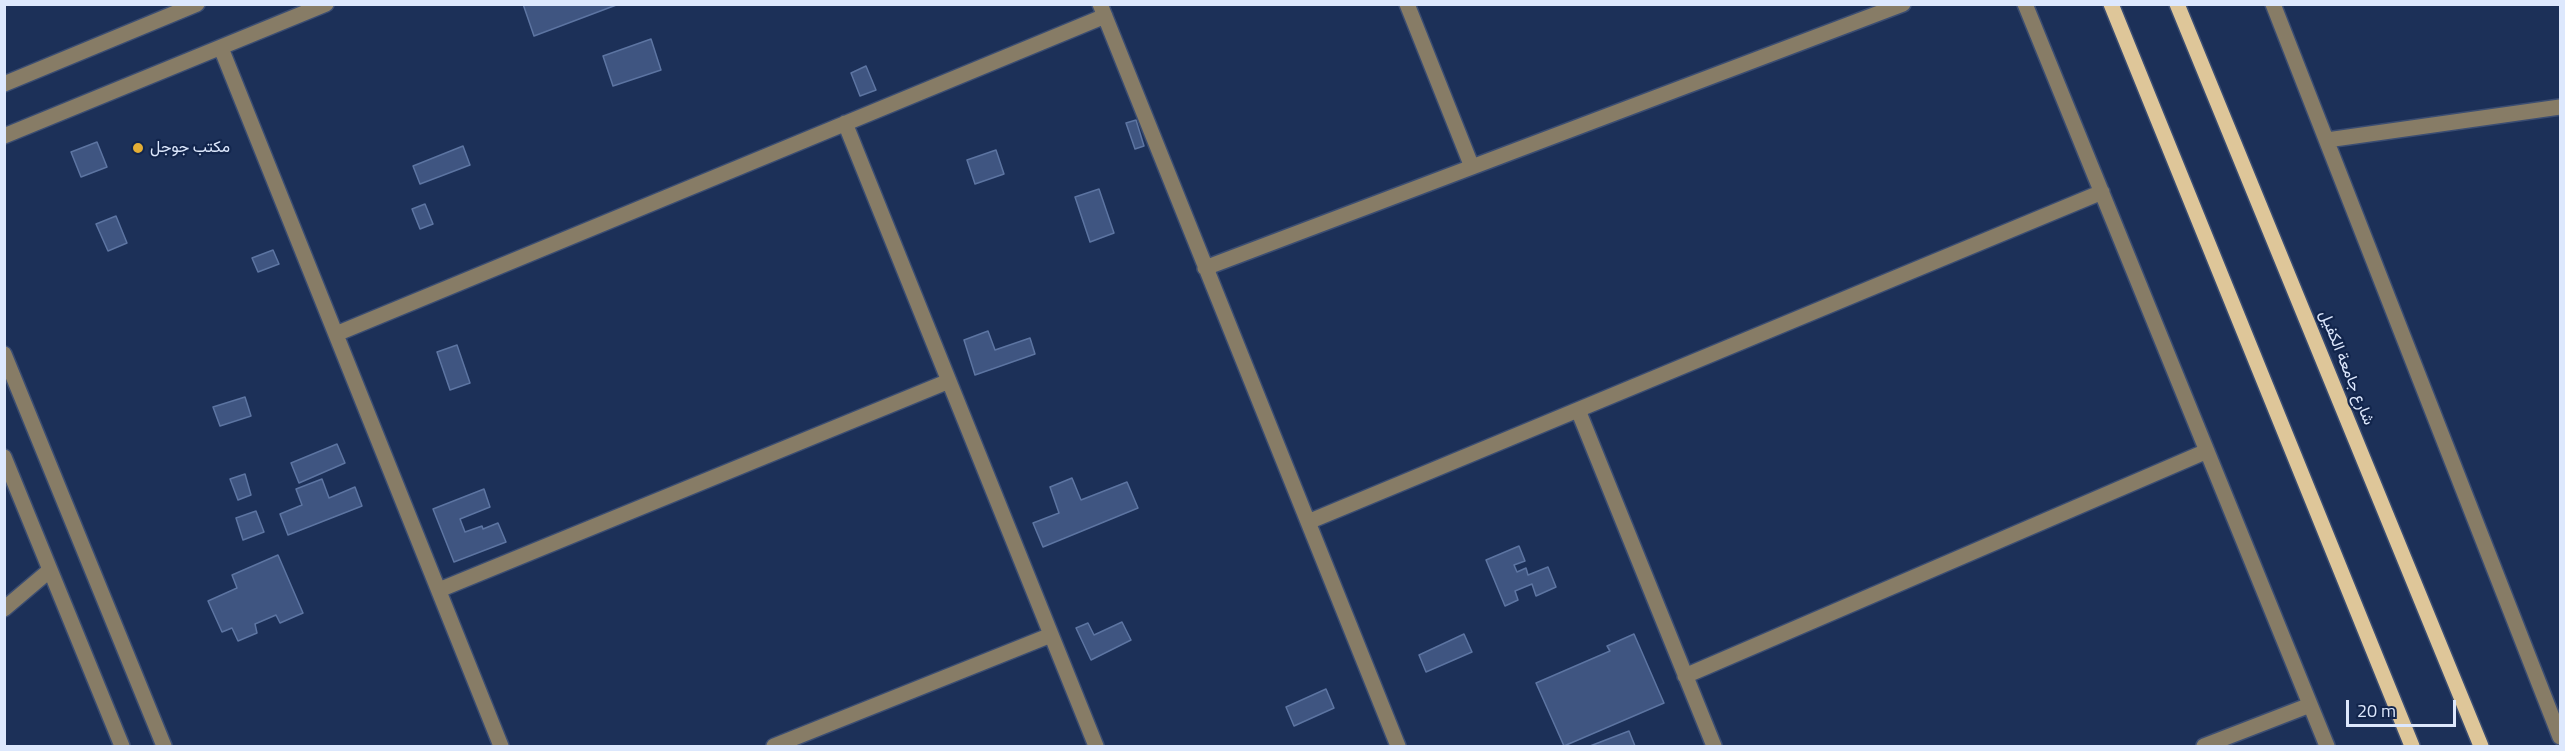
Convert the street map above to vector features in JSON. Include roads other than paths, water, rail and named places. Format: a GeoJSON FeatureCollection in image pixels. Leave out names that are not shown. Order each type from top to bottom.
{"type":"FeatureCollection","features":[{"type":"Feature","properties":{"kind":"main road"},"geometry":{"type":"LineString","coordinates":[[2111,4],[2412,747]]}},
{"type":"Feature","properties":{"kind":"main road","name":"شارع جامعة الكفيل"},"geometry":{"type":"LineString","coordinates":[[2177,4],[2481,747]]}},
{"type":"Feature","properties":{"kind":"street"},"geometry":{"type":"LineString","coordinates":[[4,84],[198,4]]}},
{"type":"Feature","properties":{"kind":"street"},"geometry":{"type":"LineString","coordinates":[[4,136],[326,4]]}},
{"type":"Feature","properties":{"kind":"street"},"geometry":{"type":"LineString","coordinates":[[1407,4],[1472,167]]}},
{"type":"Feature","properties":{"kind":"street"},"geometry":{"type":"LineString","coordinates":[[1205,268],[1903,4]]}},
{"type":"Feature","properties":{"kind":"street"},"geometry":{"type":"LineString","coordinates":[[2025,4],[2327,747]]}},
{"type":"Feature","properties":{"kind":"street"},"geometry":{"type":"LineString","coordinates":[[2273,4],[2560,737]]}},
{"type":"Feature","properties":{"kind":"street"},"geometry":{"type":"LineString","coordinates":[[336,334],[845,123],[1102,10],[1398,747]]}},
{"type":"Feature","properties":{"kind":"street"},"geometry":{"type":"LineString","coordinates":[[221,48],[501,747]]}},
{"type":"Feature","properties":{"kind":"street"},"geometry":{"type":"LineString","coordinates":[[2326,140],[2560,107]]}},
{"type":"Feature","properties":{"kind":"street"},"geometry":{"type":"LineString","coordinates":[[845,123],[1096,747]]}},
{"type":"Feature","properties":{"kind":"street"},"geometry":{"type":"LineString","coordinates":[[1308,522],[2102,192]]}},
{"type":"Feature","properties":{"kind":"street"},"geometry":{"type":"LineString","coordinates":[[4,354],[164,747]]}},
{"type":"Feature","properties":{"kind":"street"},"geometry":{"type":"LineString","coordinates":[[439,590],[949,381]]}},
{"type":"Feature","properties":{"kind":"street"},"geometry":{"type":"LineString","coordinates":[[1578,410],[1714,747]]}},
{"type":"Feature","properties":{"kind":"street"},"geometry":{"type":"LineString","coordinates":[[1685,676],[2207,451]]}},
{"type":"Feature","properties":{"kind":"street"},"geometry":{"type":"LineString","coordinates":[[4,457],[122,747]]}},
{"type":"Feature","properties":{"kind":"street"},"geometry":{"type":"LineString","coordinates":[[4,609],[50,570]]}},
{"type":"Feature","properties":{"kind":"street"},"geometry":{"type":"LineString","coordinates":[[774,747],[1051,635]]}},
{"type":"Feature","properties":{"kind":"street"},"geometry":{"type":"LineString","coordinates":[[2205,747],[2310,705]]}},
{"type":"Feature","properties":{"kind":"place","name":"مكتب جوجل"},"geometry":{"type":"Point","coordinates":[138,148]}}]}
